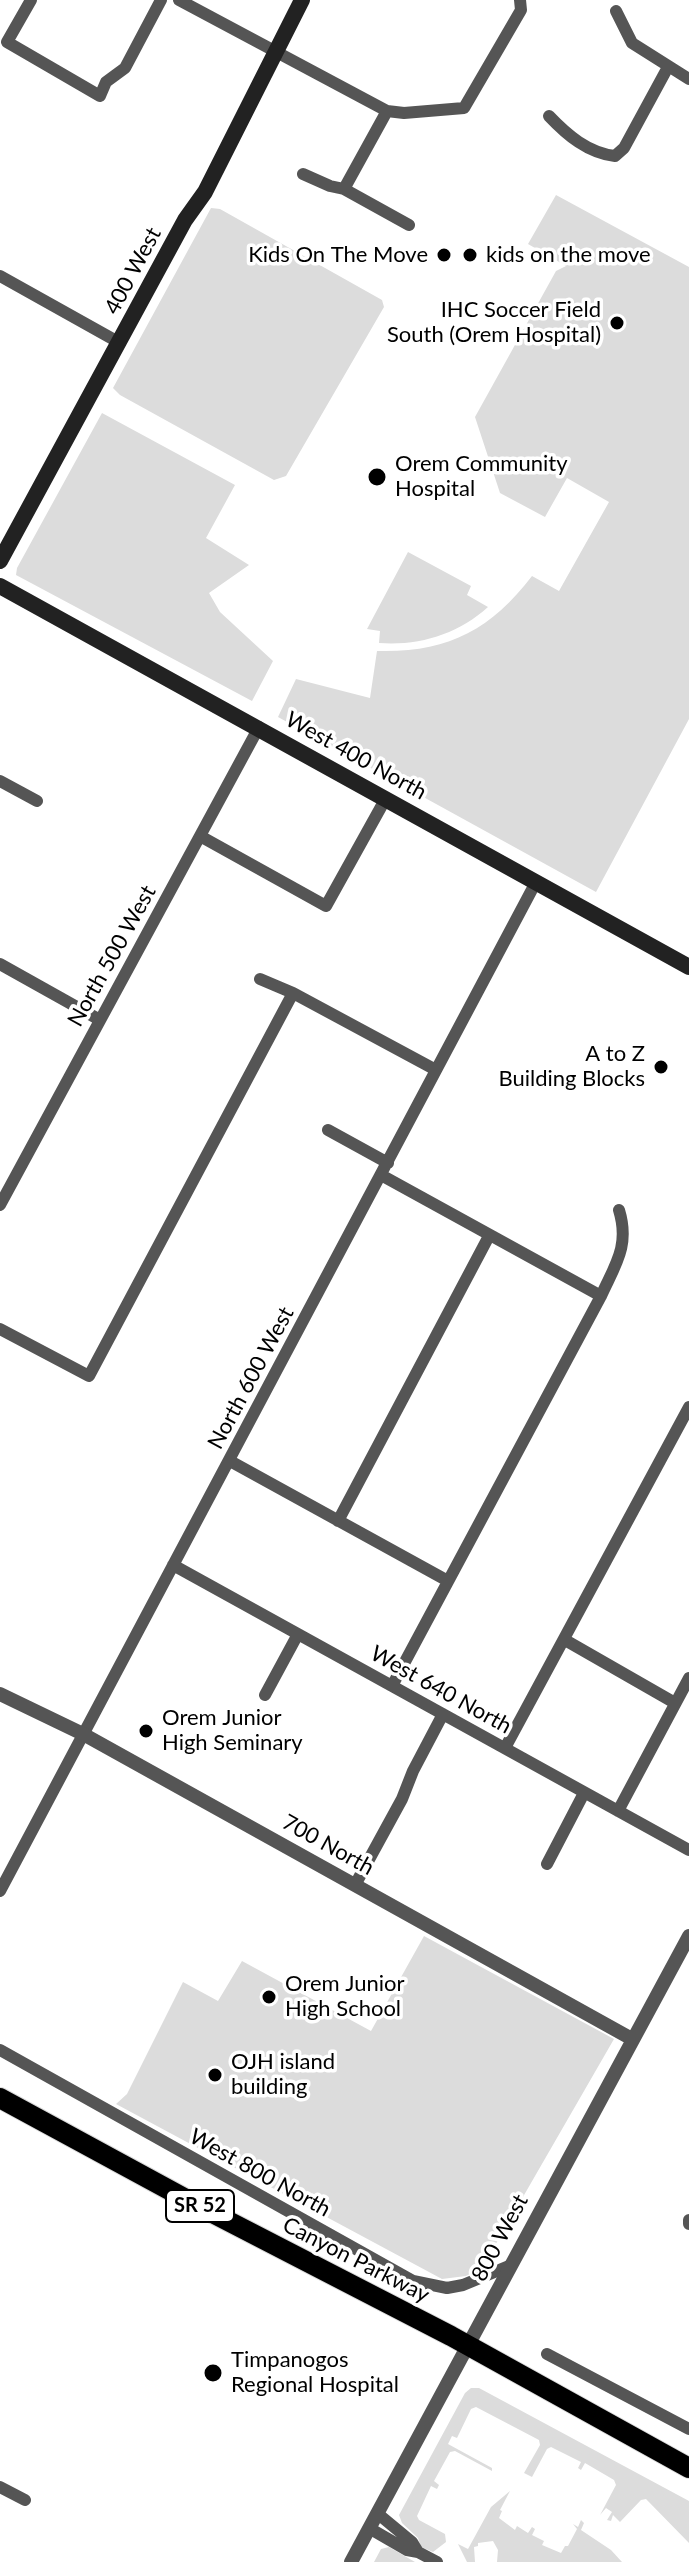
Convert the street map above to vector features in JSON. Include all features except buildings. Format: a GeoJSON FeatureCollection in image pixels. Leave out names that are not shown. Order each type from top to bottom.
{"type":"FeatureCollection","features":[{"type":"Feature","properties":{"kind":"highway","name":"Canyon Parkway"},"geometry":{"type":"LineString","coordinates":[[0,2098],[197,2205],[468,2345],[689,2468]]}},
{"type":"Feature","properties":{"kind":"main road","name":"400 West"},"geometry":{"type":"LineString","coordinates":[[0,561],[185,220],[205,192],[302,0]]}},
{"type":"Feature","properties":{"kind":"main road","name":"West 400 North"},"geometry":{"type":"LineString","coordinates":[[0,586],[689,967]]}},
{"type":"Feature","properties":{"kind":"street"},"geometry":{"type":"LineString","coordinates":[[31,0],[7,42],[100,96],[106,82],[125,68],[161,0]]}},
{"type":"Feature","properties":{"kind":"street"},"geometry":{"type":"LineString","coordinates":[[179,0],[387,111],[404,113],[464,108],[521,10],[520,0]]}},
{"type":"Feature","properties":{"kind":"street"},"geometry":{"type":"LineString","coordinates":[[616,11],[632,43],[689,79]]}},
{"type":"Feature","properties":{"kind":"street"},"geometry":{"type":"LineString","coordinates":[[549,116],[566,135],[602,154],[615,156],[624,148],[668,67]]}},
{"type":"Feature","properties":{"kind":"street"},"geometry":{"type":"LineString","coordinates":[[344,189],[387,111]]}},
{"type":"Feature","properties":{"kind":"street"},"geometry":{"type":"LineString","coordinates":[[303,174],[344,189],[409,225]]}},
{"type":"Feature","properties":{"kind":"street"},"geometry":{"type":"LineString","coordinates":[[0,276],[120,343]]}},
{"type":"Feature","properties":{"kind":"street","name":"North 500 West"},"geometry":{"type":"LineString","coordinates":[[0,1205],[259,727]]}},
{"type":"Feature","properties":{"kind":"street"},"geometry":{"type":"LineString","coordinates":[[0,781],[37,801]]}},
{"type":"Feature","properties":{"kind":"street"},"geometry":{"type":"LineString","coordinates":[[200,836],[326,906],[386,798]]}},
{"type":"Feature","properties":{"kind":"street","name":"North 600 West"},"geometry":{"type":"LineString","coordinates":[[0,1891],[536,882]]}},
{"type":"Feature","properties":{"kind":"street"},"geometry":{"type":"LineString","coordinates":[[0,964],[100,1020]]}},
{"type":"Feature","properties":{"kind":"street"},"geometry":{"type":"LineString","coordinates":[[260,979],[293,993],[436,1070]]}},
{"type":"Feature","properties":{"kind":"street"},"geometry":{"type":"LineString","coordinates":[[0,1329],[89,1376],[293,993]]}},
{"type":"Feature","properties":{"kind":"street"},"geometry":{"type":"LineString","coordinates":[[328,1130],[388,1163]]}},
{"type":"Feature","properties":{"kind":"street"},"geometry":{"type":"LineString","coordinates":[[381,1175],[601,1296]]}},
{"type":"Feature","properties":{"kind":"street"},"geometry":{"type":"LineString","coordinates":[[392,1686],[601,1296],[623,1246],[625,1233],[619,1210]]}},
{"type":"Feature","properties":{"kind":"street"},"geometry":{"type":"LineString","coordinates":[[338,1521],[489,1236]]}},
{"type":"Feature","properties":{"kind":"street"},"geometry":{"type":"LineString","coordinates":[[505,1748],[689,1407]]}},
{"type":"Feature","properties":{"kind":"street"},"geometry":{"type":"LineString","coordinates":[[230,1461],[448,1581]]}},
{"type":"Feature","properties":{"kind":"street","name":"West 640 North"},"geometry":{"type":"LineString","coordinates":[[173,1565],[689,1850]]}},
{"type":"Feature","properties":{"kind":"street"},"geometry":{"type":"LineString","coordinates":[[265,1695],[298,1634]]}},
{"type":"Feature","properties":{"kind":"street"},"geometry":{"type":"LineString","coordinates":[[565,1640],[675,1703]]}},
{"type":"Feature","properties":{"kind":"street"},"geometry":{"type":"LineString","coordinates":[[618,1811],[689,1678]]}},
{"type":"Feature","properties":{"kind":"street","name":"700 North"},"geometry":{"type":"LineString","coordinates":[[0,1694],[83,1734],[632,2039]]}},
{"type":"Feature","properties":{"kind":"street"},"geometry":{"type":"LineString","coordinates":[[355,1885],[402,1799],[443,1714]]}},
{"type":"Feature","properties":{"kind":"street"},"geometry":{"type":"LineString","coordinates":[[547,1864],[584,1793]]}},
{"type":"Feature","properties":{"kind":"street","name":"800 West"},"geometry":{"type":"LineString","coordinates":[[351,2562],[689,1936]]}},
{"type":"Feature","properties":{"kind":"street","name":"West 800 North"},"geometry":{"type":"LineString","coordinates":[[0,2050],[413,2281],[451,2287],[509,2266]]}},
{"type":"Feature","properties":{"kind":"street"},"geometry":{"type":"LineString","coordinates":[[547,2354],[689,2429]]}},
{"type":"Feature","properties":{"kind":"street"},"geometry":{"type":"LineString","coordinates":[[0,2487],[25,2500]]}},
{"type":"Feature","properties":{"kind":"street"},"geometry":{"type":"LineString","coordinates":[[377,2513],[412,2542],[418,2552]]}},
{"type":"Feature","properties":{"kind":"street"},"geometry":{"type":"LineString","coordinates":[[369,2528],[407,2550],[437,2562]]}},
{"type":"Feature","properties":{"kind":"shaded area"},"geometry":{"type":"Polygon","coordinates":[[[556,195],[689,267],[689,719],[596,892],[278,717],[296,679],[370,698],[377,651],[424,648],[465,635],[500,611],[532,576],[559,591],[609,502],[567,478],[545,517],[500,493],[475,417],[556,271],[566,266],[528,244],[556,195]]]}},
{"type":"Feature","properties":{"kind":"shaded area"},"geometry":{"type":"Polygon","coordinates":[[[211,208],[220,209],[382,300],[384,307],[286,476],[274,480],[120,395],[113,388],[211,208]]]}},
{"type":"Feature","properties":{"kind":"shaded area"},"geometry":{"type":"Polygon","coordinates":[[[102,413],[235,485],[206,538],[249,565],[209,593],[220,612],[273,661],[252,701],[16,575],[102,413]]]}},
{"type":"Feature","properties":{"kind":"shaded area"},"geometry":{"type":"Polygon","coordinates":[[[408,552],[471,586],[467,595],[488,607],[464,624],[438,636],[409,642],[379,643],[380,631],[367,629],[408,552]]]}},
{"type":"Feature","properties":{"kind":"shaded area"},"geometry":{"type":"Polygon","coordinates":[[[424,1936],[614,2039],[482,2268],[466,2276],[442,2279],[116,2104],[127,2094],[183,1982],[218,2001],[242,1961],[371,2031],[424,1936]]]}},
{"type":"Feature","properties":{"kind":"shaded area"},"geometry":{"type":"Polygon","coordinates":[[[471,2388],[479,2388],[689,2501],[689,2543],[646,2499],[641,2500],[620,2522],[613,2515],[611,2521],[607,2520],[612,2512],[606,2508],[600,2515],[616,2485],[614,2480],[585,2463],[581,2470],[578,2468],[581,2462],[551,2447],[532,2477],[524,2473],[540,2445],[539,2440],[476,2407],[471,2409],[457,2438],[452,2436],[448,2444],[492,2468],[492,2471],[455,2451],[450,2452],[434,2481],[439,2485],[437,2489],[431,2486],[417,2516],[445,2534],[446,2542],[433,2552],[421,2547],[418,2538],[402,2523],[399,2515],[465,2393],[471,2388]]]}},
{"type":"Feature","properties":{"kind":"shaded area"},"geometry":{"type":"Polygon","coordinates":[[[510,2491],[499,2518],[515,2530],[517,2526],[528,2533],[532,2527],[535,2529],[532,2535],[544,2541],[542,2545],[561,2553],[577,2529],[573,2524],[578,2527],[581,2520],[584,2523],[581,2530],[611,2550],[622,2562],[497,2562],[498,2550],[493,2541],[478,2543],[474,2547],[475,2562],[467,2562],[458,2544],[468,2549],[491,2507],[510,2491]]]}},
{"type":"Feature","properties":{"kind":"shaded area"},"geometry":{"type":"Polygon","coordinates":[[[389,2547],[415,2562],[374,2562],[381,2549],[389,2547]]]}},
{"type":"Feature","properties":{"kind":"place","name":"Kids On The Move"},"geometry":{"type":"Point","coordinates":[444,255]}},
{"type":"Feature","properties":{"kind":"place","name":"kids on the move"},"geometry":{"type":"Point","coordinates":[470,255]}},
{"type":"Feature","properties":{"kind":"place","name":"IHC Soccer Field South (Orem Hospital)"},"geometry":{"type":"Point","coordinates":[617,323]}},
{"type":"Feature","properties":{"kind":"place","name":"Orem Community Hospital"},"geometry":{"type":"Point","coordinates":[377,477]}},
{"type":"Feature","properties":{"kind":"place","name":"A to Z Building Blocks"},"geometry":{"type":"Point","coordinates":[661,1067]}},
{"type":"Feature","properties":{"kind":"place","name":"Orem Junior High Seminary"},"geometry":{"type":"Point","coordinates":[146,1731]}},
{"type":"Feature","properties":{"kind":"place","name":"Orem Junior High School"},"geometry":{"type":"Point","coordinates":[269,1997]}},
{"type":"Feature","properties":{"kind":"place","name":"OJH island building"},"geometry":{"type":"Point","coordinates":[215,2075]}},
{"type":"Feature","properties":{"kind":"place","name":"Timpanogos Regional Hospital"},"geometry":{"type":"Point","coordinates":[213,2373]}}]}
